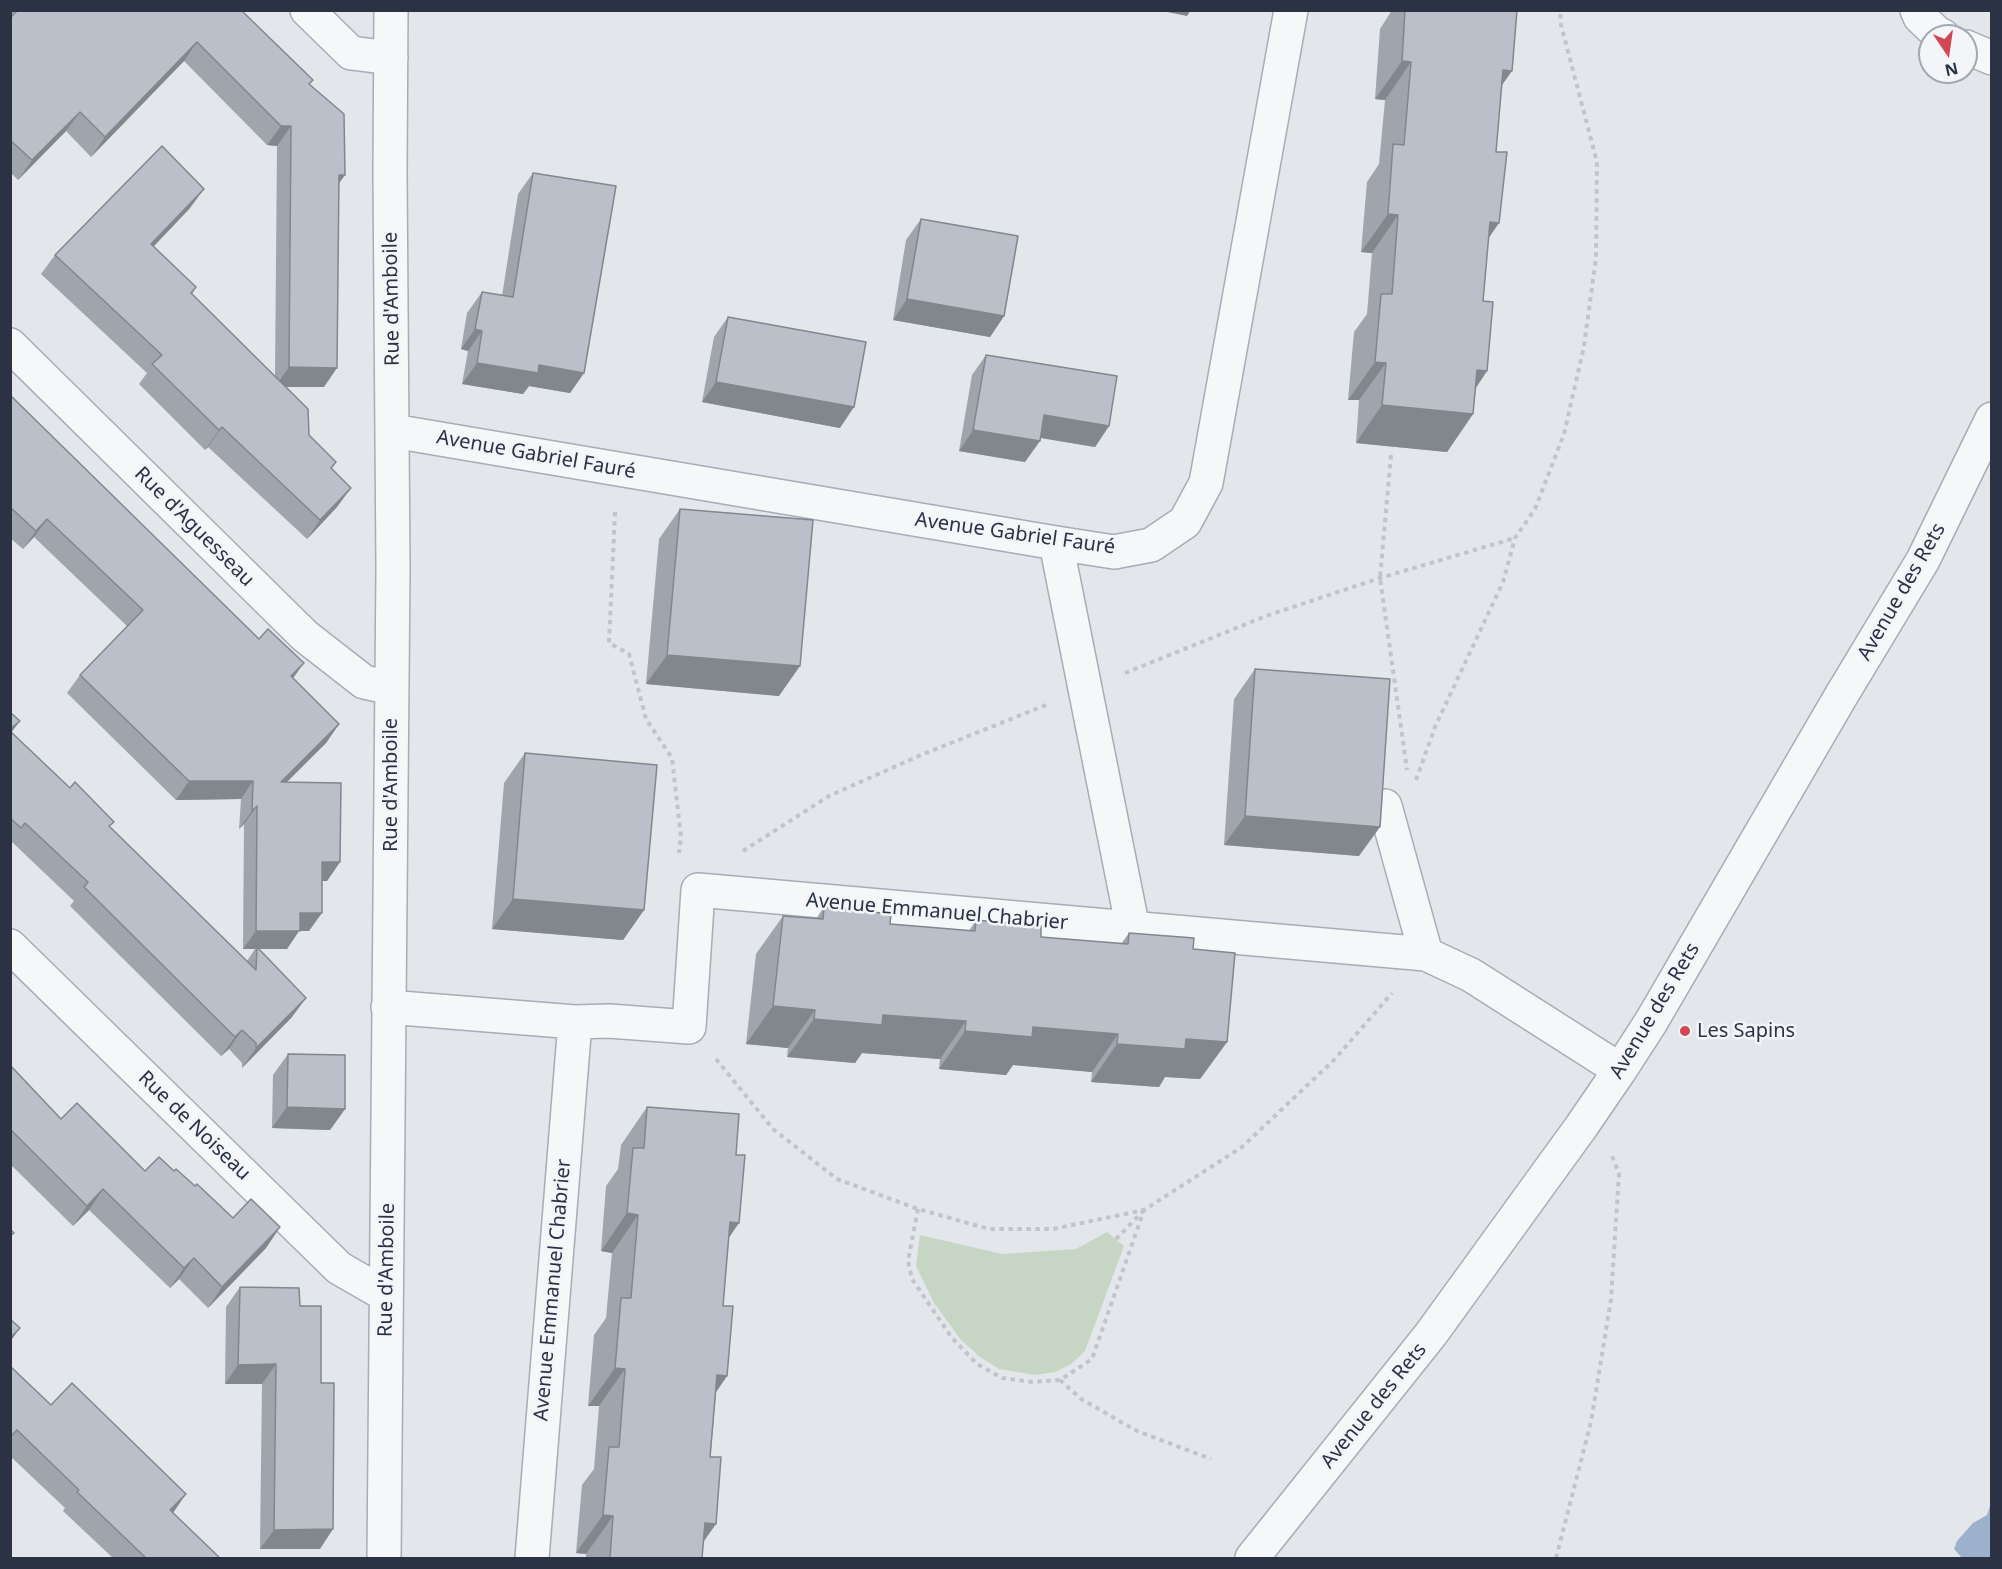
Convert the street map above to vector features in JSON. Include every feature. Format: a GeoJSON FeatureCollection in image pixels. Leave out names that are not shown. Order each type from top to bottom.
{"type":"FeatureCollection","features":[{"type":"Feature","properties":{"kind":"street"},"geometry":{"type":"LineString","coordinates":[[307,10],[351,53],[391,58]]}},
{"type":"Feature","properties":{"kind":"street","name":"Rue d'Amboile"},"geometry":{"type":"LineString","coordinates":[[384,1558],[393,431],[392,10]]}},
{"type":"Feature","properties":{"kind":"street","name":"Avenue Gabriel Fauré"},"geometry":{"type":"LineString","coordinates":[[393,431],[1114,552],[1151,545],[1185,522],[1206,483],[1291,10]]}},
{"type":"Feature","properties":{"kind":"street"},"geometry":{"type":"LineString","coordinates":[[1917,10],[1927,24]]}},
{"type":"Feature","properties":{"kind":"street"},"geometry":{"type":"LineString","coordinates":[[1978,52],[1992,58]]}},
{"type":"Feature","properties":{"kind":"street","name":"Rue d'Aguesseau"},"geometry":{"type":"LineString","coordinates":[[10,345],[305,636],[364,682],[391,688]]}},
{"type":"Feature","properties":{"kind":"street","name":"Avenue des Rets"},"geometry":{"type":"LineString","coordinates":[[1252,1558],[1431,1335],[1575,1137],[1620,1070],[1651,1022],[1923,560],[1992,419]]}},
{"type":"Feature","properties":{"kind":"street"},"geometry":{"type":"LineString","coordinates":[[1056,543],[1133,929]]}},
{"type":"Feature","properties":{"kind":"street"},"geometry":{"type":"LineString","coordinates":[[1396,811],[1426,954]]}},
{"type":"Feature","properties":{"kind":"street"},"geometry":{"type":"LineString","coordinates":[[388,1008],[575,1022],[609,1021],[689,1027],[698,890]]}},
{"type":"Feature","properties":{"kind":"street","name":"Avenue Emmanuel Chabrier"},"geometry":{"type":"LineString","coordinates":[[698,890],[1426,954],[1471,975],[1620,1070]]}},
{"type":"Feature","properties":{"kind":"street","name":"Rue de Noiseau"},"geometry":{"type":"LineString","coordinates":[[10,946],[339,1268],[386,1295]]}},
{"type":"Feature","properties":{"kind":"street","name":"Avenue Emmanuel Chabrier"},"geometry":{"type":"LineString","coordinates":[[532,1558],[575,1022]]}},
{"type":"Feature","properties":{"kind":"path"},"geometry":{"type":"LineString","coordinates":[[1396,811],[1503,582],[1515,538],[1535,509],[1564,434],[1584,346],[1596,258],[1597,162],[1563,33],[1561,10]]}},
{"type":"Feature","properties":{"kind":"path"},"geometry":{"type":"LineString","coordinates":[[1391,455],[1380,578],[1396,811]]}},
{"type":"Feature","properties":{"kind":"path"},"geometry":{"type":"LineString","coordinates":[[617,469],[609,643],[629,654],[646,719],[672,758],[681,837],[675,885],[698,890]]}},
{"type":"Feature","properties":{"kind":"path"},"geometry":{"type":"LineString","coordinates":[[1116,1239],[1144,1210],[1242,1147],[1335,1059],[1426,954]]}},
{"type":"Feature","properties":{"kind":"path"},"geometry":{"type":"LineString","coordinates":[[689,1027],[773,1129],[837,1179],[918,1209],[989,1229],[1053,1228],[1144,1210]]}},
{"type":"Feature","properties":{"kind":"path"},"geometry":{"type":"LineString","coordinates":[[1556,1558],[1591,1422],[1611,1299],[1619,1173],[1611,1155]]}},
{"type":"Feature","properties":{"kind":"path"},"geometry":{"type":"LineString","coordinates":[[918,1209],[908,1261],[912,1279],[952,1338],[977,1364],[1002,1378],[1032,1382],[1060,1380],[1092,1359],[1144,1210]]}},
{"type":"Feature","properties":{"kind":"path"},"geometry":{"type":"LineString","coordinates":[[1060,1380],[1081,1400],[1137,1431],[1211,1459]]}},
{"type":"Feature","properties":{"kind":"green space"},"geometry":{"type":"Polygon","coordinates":[[[1107,1232],[1124,1246],[1085,1351],[1071,1364],[1055,1372],[1035,1375],[999,1369],[980,1357],[961,1340],[934,1303],[916,1266],[920,1235],[1002,1254],[1076,1249],[1107,1232]]]}},
{"type":"Feature","properties":{"kind":"water"},"geometry":{"type":"Polygon","coordinates":[[[1991,1503],[1991,1558],[1962,1558],[1954,1549],[1957,1541],[1973,1523],[1987,1515],[1991,1503]]]}},
{"type":"Feature","properties":{"kind":"building"},"geometry":{"type":"Polygon","coordinates":[[[18,10],[241,10],[313,80],[309,84],[344,114],[345,175],[339,175],[337,368],[289,367],[291,126],[281,126],[197,42],[105,137],[80,112],[32,160],[10,140],[10,18],[18,10]]]}},
{"type":"Feature","properties":{"kind":"building"},"geometry":{"type":"Polygon","coordinates":[[[1405,10],[1517,10],[1512,71],[1503,70],[1496,152],[1507,152],[1499,223],[1490,222],[1483,301],[1493,302],[1487,371],[1477,370],[1473,414],[1382,405],[1386,363],[1375,362],[1381,294],[1392,294],[1398,215],[1388,214],[1393,144],[1404,145],[1411,62],[1402,61],[1405,10]]]}},
{"type":"Feature","properties":{"kind":"building"},"geometry":{"type":"Polygon","coordinates":[[[162,146],[204,189],[151,244],[196,287],[191,293],[308,409],[309,435],[336,462],[331,468],[351,488],[320,520],[222,427],[219,430],[152,364],[162,355],[55,255],[162,146]]]}},
{"type":"Feature","properties":{"kind":"building"},"geometry":{"type":"Polygon","coordinates":[[[533,173],[616,186],[584,373],[539,365],[538,373],[477,363],[482,331],[475,329],[482,292],[513,297],[533,173]]]}},
{"type":"Feature","properties":{"kind":"building"},"geometry":{"type":"Polygon","coordinates":[[[921,219],[1018,236],[1004,316],[907,299],[921,219]]]}},
{"type":"Feature","properties":{"kind":"building"},"geometry":{"type":"Polygon","coordinates":[[[728,317],[866,342],[854,407],[716,382],[728,317]]]}},
{"type":"Feature","properties":{"kind":"building"},"geometry":{"type":"Polygon","coordinates":[[[986,355],[1117,376],[1109,426],[1044,415],[1040,441],[973,430],[986,355]]]}},
{"type":"Feature","properties":{"kind":"building"},"geometry":{"type":"Polygon","coordinates":[[[10,395],[259,639],[268,629],[304,663],[291,676],[339,724],[281,782],[341,783],[340,862],[322,862],[322,913],[300,913],[300,931],[256,931],[257,806],[252,811],[253,781],[189,781],[80,675],[143,610],[47,519],[36,531],[10,507],[10,395]]]}},
{"type":"Feature","properties":{"kind":"building"},"geometry":{"type":"Polygon","coordinates":[[[680,509],[813,520],[800,666],[667,655],[680,509]]]}},
{"type":"Feature","properties":{"kind":"building"},"geometry":{"type":"Polygon","coordinates":[[[1255,669],[1390,679],[1380,827],[1245,816],[1255,669]]]}},
{"type":"Feature","properties":{"kind":"building"},"geometry":{"type":"Polygon","coordinates":[[[10,712],[20,721],[10,729],[10,712]]]}},
{"type":"Feature","properties":{"kind":"building"},"geometry":{"type":"Polygon","coordinates":[[[10,731],[70,788],[75,782],[114,822],[109,826],[256,970],[257,947],[306,998],[256,1048],[256,1043],[242,1030],[235,1037],[84,887],[88,882],[25,823],[21,828],[10,818],[10,731]]]}},
{"type":"Feature","properties":{"kind":"building"},"geometry":{"type":"Polygon","coordinates":[[[525,753],[657,765],[644,910],[513,899],[525,753]]]}},
{"type":"Feature","properties":{"kind":"building"},"geometry":{"type":"Polygon","coordinates":[[[824,907],[891,914],[890,924],[975,931],[976,920],[1041,926],[1041,937],[1128,944],[1129,933],[1194,938],[1193,949],[1235,953],[1227,1042],[1186,1039],[1185,1049],[1117,1044],[1118,1034],[1033,1027],[1032,1037],[965,1031],[966,1021],[883,1015],[882,1025],[814,1019],[815,1010],[773,1006],[783,916],[823,919],[824,907]]]}},
{"type":"Feature","properties":{"kind":"building"},"geometry":{"type":"Polygon","coordinates":[[[288,1054],[345,1055],[345,1109],[287,1107],[288,1054]]]}},
{"type":"Feature","properties":{"kind":"building"},"geometry":{"type":"Polygon","coordinates":[[[10,1065],[61,1119],[77,1103],[145,1171],[159,1157],[195,1186],[197,1184],[233,1218],[251,1199],[280,1227],[222,1287],[194,1258],[184,1268],[103,1189],[87,1206],[10,1129],[10,1065]]]}},
{"type":"Feature","properties":{"kind":"building"},"geometry":{"type":"Polygon","coordinates":[[[647,1107],[739,1114],[736,1155],[745,1155],[739,1223],[730,1222],[723,1306],[733,1306],[727,1376],[717,1375],[710,1457],[721,1457],[716,1524],[705,1523],[702,1558],[610,1558],[613,1516],[603,1515],[609,1447],[619,1447],[625,1369],[615,1368],[621,1298],[631,1298],[638,1215],[627,1213],[633,1148],[644,1148],[647,1107]]]}},
{"type":"Feature","properties":{"kind":"building"},"geometry":{"type":"Polygon","coordinates":[[[240,1287],[299,1288],[300,1306],[321,1306],[321,1383],[334,1383],[333,1529],[274,1530],[276,1364],[238,1365],[240,1287]]]}},
{"type":"Feature","properties":{"kind":"building"},"geometry":{"type":"Polygon","coordinates":[[[10,1319],[20,1328],[10,1338],[10,1319]]]}},
{"type":"Feature","properties":{"kind":"building"},"geometry":{"type":"Polygon","coordinates":[[[10,1366],[51,1405],[72,1383],[186,1494],[170,1510],[220,1558],[146,1558],[17,1430],[10,1437],[10,1366]]]}},
{"type":"Feature","properties":{"kind":"place","name":"Les Sapins"},"geometry":{"type":"Point","coordinates":[1685,1031]}}]}
